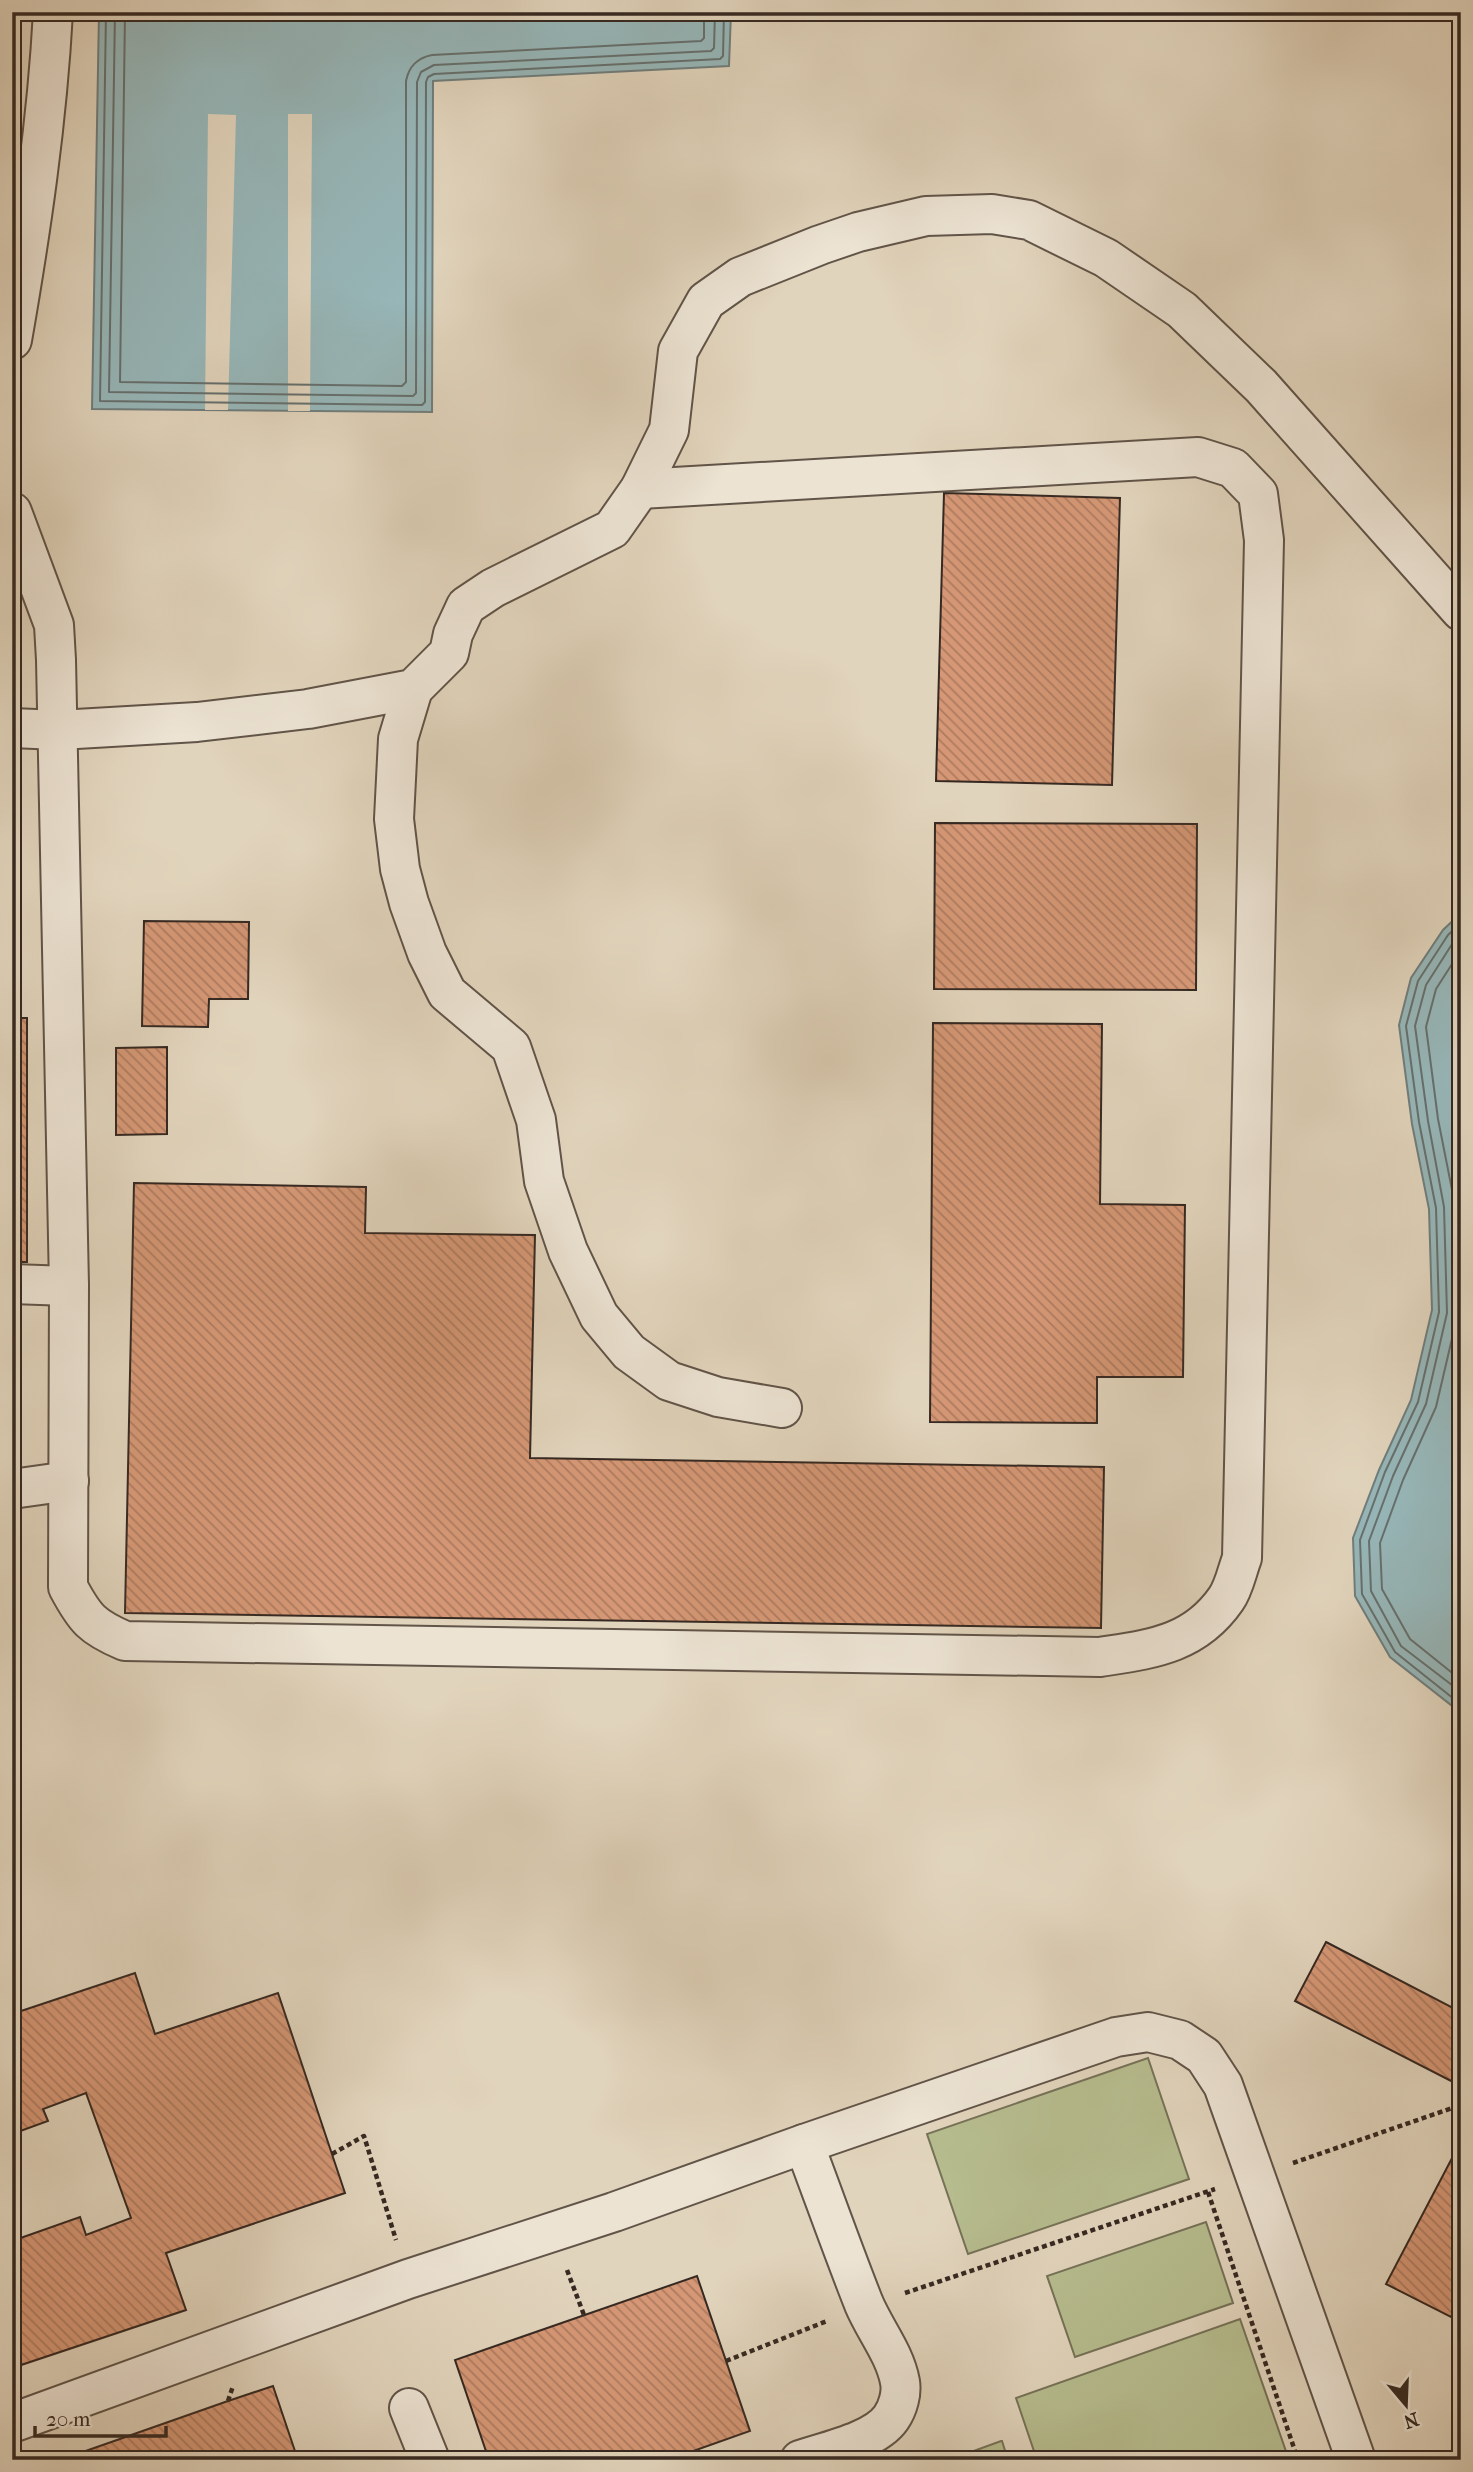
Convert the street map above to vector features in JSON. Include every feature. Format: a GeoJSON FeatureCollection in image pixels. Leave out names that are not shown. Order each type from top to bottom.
{"type":"FeatureCollection","features":[{"type":"Feature","properties":{"kind":"street"},"geometry":{"type":"LineString","coordinates":[[12,340],[33,222],[48,93],[53,12]]}},
{"type":"Feature","properties":{"kind":"street"},"geometry":{"type":"LineString","coordinates":[[782,1408],[718,1396],[670,1381],[629,1352],[599,1316],[568,1251],[544,1181],[536,1120],[511,1047],[447,993],[427,953],[410,903],[400,869],[394,819],[398,739],[413,689],[449,653],[453,634],[466,606],[493,588],[612,529],[640,489],[668,430],[678,351],[706,301],[740,277],[858,232],[926,216],[992,214],[1029,220],[1106,257],[1182,310],[1261,386],[1461,611]]}},
{"type":"Feature","properties":{"kind":"street"},"geometry":{"type":"LineString","coordinates":[[12,512],[54,625],[59,730],[69,1286],[68,1587],[82,1615],[103,1632],[125,1641],[1100,1657],[1158,1648],[1202,1627],[1227,1598],[1242,1558],[1264,540],[1258,494],[1233,468],[1198,457],[640,489]]}},
{"type":"Feature","properties":{"kind":"street"},"geometry":{"type":"LineString","coordinates":[[12,728],[59,730],[197,722],[308,709],[413,689]]}},
{"type":"Feature","properties":{"kind":"street"},"geometry":{"type":"LineString","coordinates":[[12,1284],[69,1286]]}},
{"type":"Feature","properties":{"kind":"street"},"geometry":{"type":"LineString","coordinates":[[12,1489],[69,1481]]}},
{"type":"Feature","properties":{"kind":"street"},"geometry":{"type":"LineString","coordinates":[[12,2423],[408,2279],[614,2212],[1103,2041],[1148,2032],[1181,2040],[1204,2056],[1223,2085],[1356,2460]]}},
{"type":"Feature","properties":{"kind":"street"},"geometry":{"type":"LineString","coordinates":[[800,2460],[876,2431],[891,2419],[898,2405],[901,2385],[896,2368],[865,2307],[804,2144]]}},
{"type":"Feature","properties":{"kind":"street"},"geometry":{"type":"LineString","coordinates":[[410,2408],[430,2460]]}},
{"type":"Feature","properties":{"kind":"path"},"geometry":{"type":"LineString","coordinates":[[726,2361],[865,2307],[1461,2105]]}},
{"type":"Feature","properties":{"kind":"path"},"geometry":{"type":"LineString","coordinates":[[332,2154],[365,2136],[408,2279]]}},
{"type":"Feature","properties":{"kind":"path"},"geometry":{"type":"LineString","coordinates":[[1208,2192],[1298,2460]]}},
{"type":"Feature","properties":{"kind":"green space"},"geometry":{"type":"Polygon","coordinates":[[[1148,2058],[1189,2179],[968,2254],[927,2134],[1148,2058]]]}},
{"type":"Feature","properties":{"kind":"green space"},"geometry":{"type":"Polygon","coordinates":[[[1206,2222],[1233,2303],[1075,2357],[1047,2276],[1206,2222]]]}},
{"type":"Feature","properties":{"kind":"green space"},"geometry":{"type":"Polygon","coordinates":[[[1240,2319],[1289,2460],[1037,2460],[1016,2398],[1240,2319]]]}},
{"type":"Feature","properties":{"kind":"green space"},"geometry":{"type":"Polygon","coordinates":[[[1001,2441],[1008,2460],[949,2460],[1001,2441]]]}},
{"type":"Feature","properties":{"kind":"water"},"geometry":{"type":"Polygon","coordinates":[[[99,12],[731,12],[729,66],[433,81],[432,412],[92,409],[99,12]]]}},
{"type":"Feature","properties":{"kind":"water"},"geometry":{"type":"Polygon","coordinates":[[[1461,913],[1461,1708],[1451,1705],[1390,1657],[1355,1596],[1353,1538],[1379,1470],[1411,1400],[1432,1310],[1429,1209],[1412,1124],[1399,1025],[1411,978],[1443,930],[1461,913]]]}},
{"type":"Feature","properties":{"kind":"pier"},"geometry":{"type":"Polygon","coordinates":[[[208,114],[236,115],[228,410],[205,410],[208,114]]]}},
{"type":"Feature","properties":{"kind":"pier"},"geometry":{"type":"Polygon","coordinates":[[[288,114],[312,114],[310,411],[288,411],[288,114]]]}},
{"type":"Feature","properties":{"kind":"building"},"geometry":{"type":"Polygon","coordinates":[[[944,493],[1120,498],[1112,785],[936,781],[944,493]]]}},
{"type":"Feature","properties":{"kind":"building"},"geometry":{"type":"Polygon","coordinates":[[[935,823],[1197,824],[1196,990],[934,989],[935,823]]]}},
{"type":"Feature","properties":{"kind":"building"},"geometry":{"type":"Polygon","coordinates":[[[144,921],[249,922],[248,999],[209,999],[208,1027],[142,1026],[144,921]]]}},
{"type":"Feature","properties":{"kind":"building"},"geometry":{"type":"Polygon","coordinates":[[[12,1018],[27,1018],[27,1262],[12,1262],[12,1018]]]}},
{"type":"Feature","properties":{"kind":"building"},"geometry":{"type":"Polygon","coordinates":[[[933,1023],[1102,1024],[1100,1204],[1185,1205],[1183,1377],[1097,1377],[1097,1423],[930,1422],[933,1023]]]}},
{"type":"Feature","properties":{"kind":"building"},"geometry":{"type":"Polygon","coordinates":[[[167,1047],[167,1134],[116,1135],[116,1048],[167,1047]]]}},
{"type":"Feature","properties":{"kind":"building"},"geometry":{"type":"Polygon","coordinates":[[[134,1183],[366,1187],[365,1233],[535,1235],[530,1458],[1104,1467],[1101,1628],[125,1613],[134,1183]]]}},
{"type":"Feature","properties":{"kind":"building"},"geometry":{"type":"Polygon","coordinates":[[[1326,1942],[1461,2012],[1461,2086],[1295,2001],[1326,1942]]]}},
{"type":"Feature","properties":{"kind":"building"},"geometry":{"type":"Polygon","coordinates":[[[135,1973],[155,2034],[278,1993],[345,2193],[166,2253],[186,2310],[12,2368],[12,2241],[80,2217],[86,2235],[131,2218],[86,2093],[43,2109],[48,2121],[12,2134],[12,2014],[135,1973]]]}},
{"type":"Feature","properties":{"kind":"building"},"geometry":{"type":"Polygon","coordinates":[[[1461,2141],[1461,2298],[1451,2317],[1386,2284],[1461,2141]]]}},
{"type":"Feature","properties":{"kind":"building"},"geometry":{"type":"Polygon","coordinates":[[[697,2276],[750,2431],[668,2460],[489,2460],[455,2360],[697,2276]]]}},
{"type":"Feature","properties":{"kind":"building"},"geometry":{"type":"Polygon","coordinates":[[[273,2386],[298,2460],[60,2460],[228,2401],[273,2386]]]}}]}
